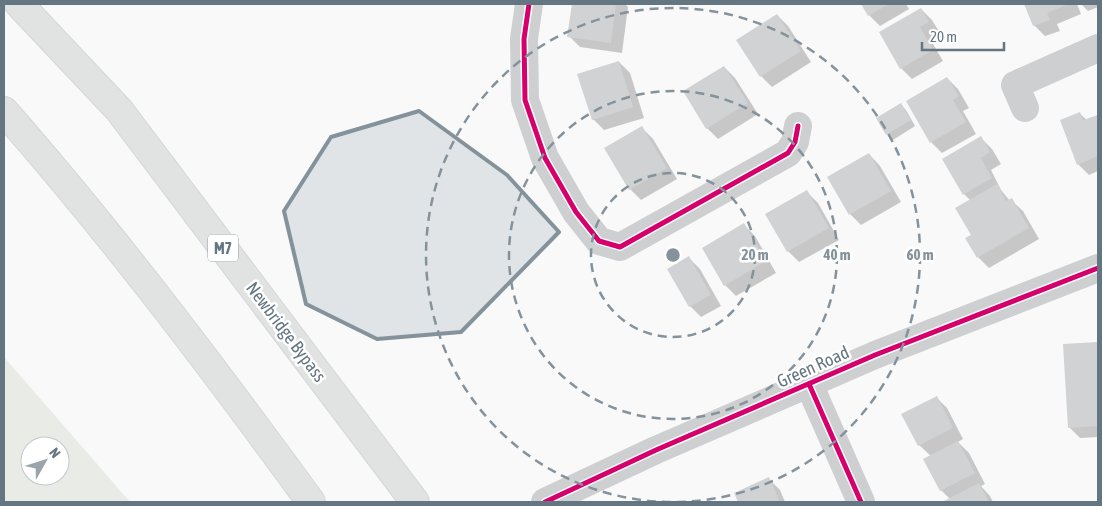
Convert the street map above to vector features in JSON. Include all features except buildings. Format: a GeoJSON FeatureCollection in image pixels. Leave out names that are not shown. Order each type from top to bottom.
{"type":"FeatureCollection","features":[{"type":"Feature","properties":{"kind":"highway","name":"Newbridge Bypass"},"geometry":{"type":"LineString","coordinates":[[20,4],[119,110],[415,502]]}},
{"type":"Feature","properties":{"kind":"highway"},"geometry":{"type":"LineString","coordinates":[[4,112],[47,161],[227,386],[311,502]]}},
{"type":"Feature","properties":{"kind":"street"},"geometry":{"type":"LineString","coordinates":[[529,4],[524,39],[525,100],[546,158],[576,212],[599,241],[620,247],[788,153],[794,142],[798,126]]}},
{"type":"Feature","properties":{"kind":"street"},"geometry":{"type":"LineString","coordinates":[[1015,86],[1098,48]]}},
{"type":"Feature","properties":{"kind":"street","name":"Green Road"},"geometry":{"type":"LineString","coordinates":[[545,502],[875,354],[1098,268]]}},
{"type":"Feature","properties":{"kind":"street"},"geometry":{"type":"LineString","coordinates":[[809,384],[861,502]]}},
{"type":"Feature","properties":{"kind":"highlighted area"},"geometry":{"type":"Polygon","coordinates":[[[419,111],[507,175],[559,232],[461,332],[377,339],[306,304],[284,211],[331,137],[419,111]]]}},
{"type":"Feature","properties":{"kind":"shaded area"},"geometry":{"type":"Polygon","coordinates":[[[4,357],[130,502],[4,502],[4,357]]]}},
{"type":"Feature","properties":{"kind":"cycle path"},"geometry":{"type":"LineString","coordinates":[[529,4],[524,39],[525,100],[545,158],[576,212],[599,241],[620,247],[788,153],[795,142],[798,126]]}},
{"type":"Feature","properties":{"kind":"cycle path"},"geometry":{"type":"LineString","coordinates":[[545,502],[656,450],[875,355],[1098,268]]}},
{"type":"Feature","properties":{"kind":"cycle path"},"geometry":{"type":"LineString","coordinates":[[809,384],[861,502]]}}]}
